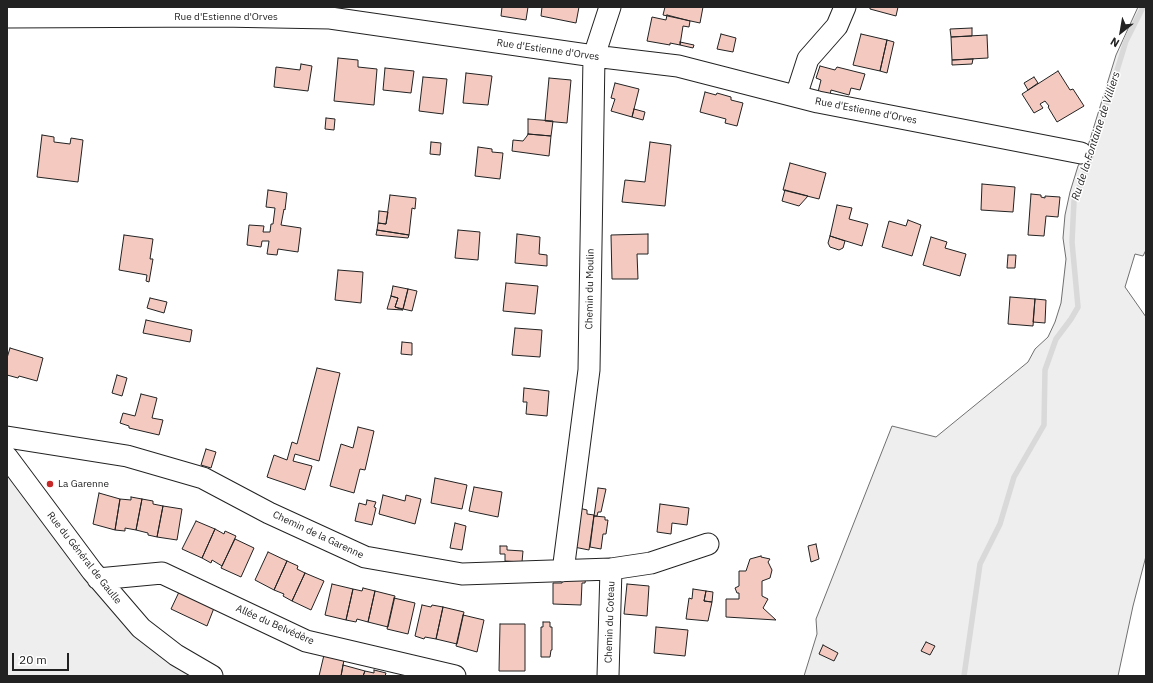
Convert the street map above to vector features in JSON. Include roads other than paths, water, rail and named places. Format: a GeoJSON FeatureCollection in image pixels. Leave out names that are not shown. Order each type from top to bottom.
{"type":"FeatureCollection","features":[{"type":"Feature","properties":{"kind":"street","name":"Chemin du Moulin"},"geometry":{"type":"LineString","coordinates":[[563,571],[589,370],[594,56],[610,7]]}},
{"type":"Feature","properties":{"kind":"street"},"geometry":{"type":"LineString","coordinates":[[796,96],[808,59],[837,26],[845,7]]}},
{"type":"Feature","properties":{"kind":"street","name":"Rue d'Estienne d'Orves"},"geometry":{"type":"LineString","coordinates":[[7,17],[139,12],[222,12],[330,18],[594,56],[678,66],[818,102],[1081,153]]}},
{"type":"Feature","properties":{"kind":"street","name":"Chemin de la Garenne"},"geometry":{"type":"LineString","coordinates":[[7,437],[127,456],[204,478],[269,512],[365,557],[462,574],[611,569],[651,563],[708,544]]}},
{"type":"Feature","properties":{"kind":"street","name":"Rue du Général de Gaulle"},"geometry":{"type":"LineString","coordinates":[[7,456],[98,580],[141,628],[176,655],[212,676]]}},
{"type":"Feature","properties":{"kind":"street","name":"Chemin du Coteau"},"geometry":{"type":"LineString","coordinates":[[608,676],[611,569]]}},
{"type":"Feature","properties":{"kind":"street","name":"Allée du Belvédère"},"geometry":{"type":"LineString","coordinates":[[98,580],[162,573],[306,641],[455,676]]}},
{"type":"Feature","properties":{"kind":"waterway","name":"Ru de la Fontaine de Villiers"},"geometry":{"type":"LineString","coordinates":[[964,676],[980,564],[1000,524],[1014,477],[1044,425],[1045,370],[1056,339],[1078,307],[1072,242],[1074,201],[1088,165],[1126,41],[1143,7]]}},
{"type":"Feature","properties":{"kind":"place","name":"La Garenne"},"geometry":{"type":"Point","coordinates":[50,484]}}]}
